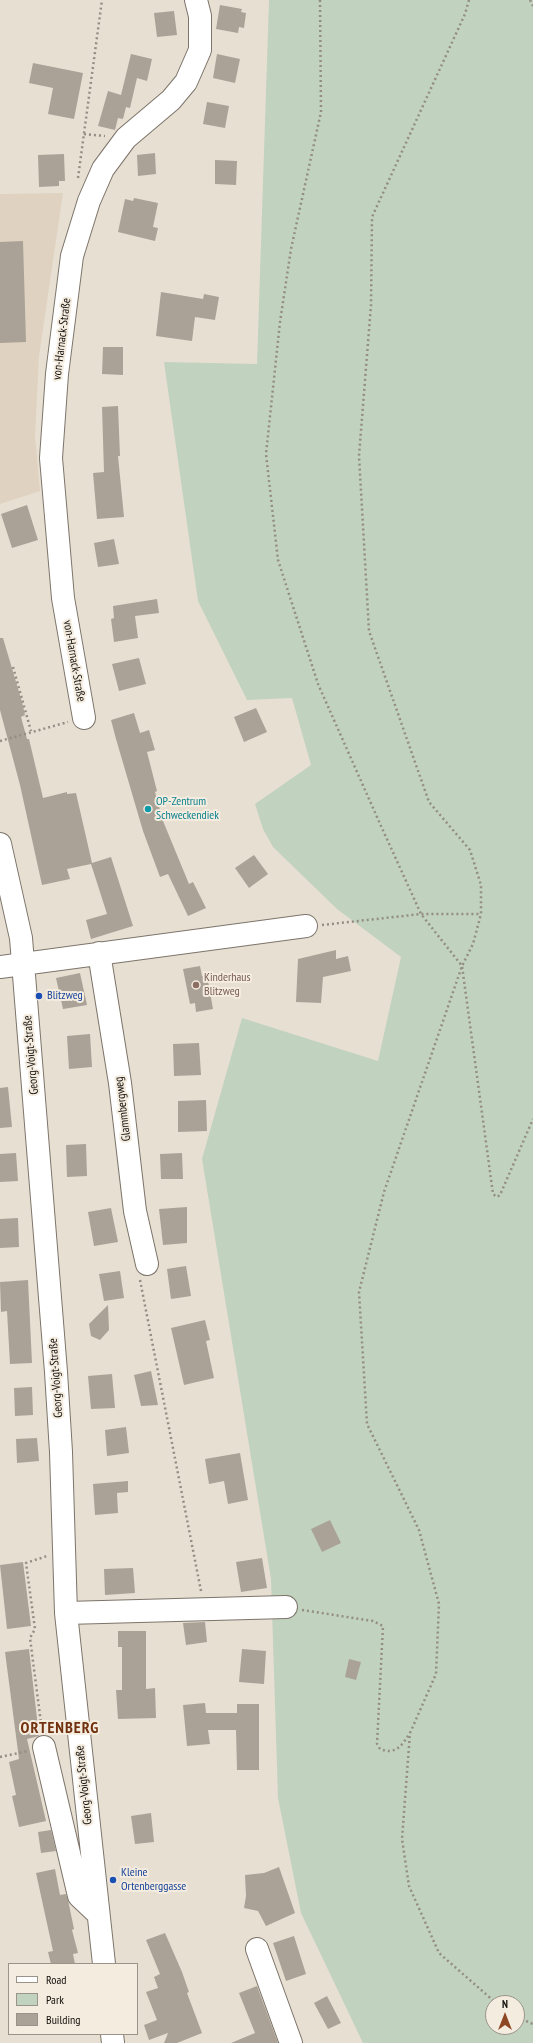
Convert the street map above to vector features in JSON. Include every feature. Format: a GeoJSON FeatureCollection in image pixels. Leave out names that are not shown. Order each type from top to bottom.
{"type":"FeatureCollection","features":[{"type":"Feature","properties":{"kind":"street","name":"von-Harnack-Straße"},"geometry":{"type":"LineString","coordinates":[[84,718],[64,598],[51,458],[57,374],[72,256],[89,201],[103,169],[126,138],[171,100],[186,82],[200,50],[200,16],[196,0]]}},
{"type":"Feature","properties":{"kind":"street","name":"Georg-Voigt-Straße"},"geometry":{"type":"LineString","coordinates":[[0,844],[21,938],[56,1372],[61,1452],[66,1613],[97,1914],[104,1963]]}},
{"type":"Feature","properties":{"kind":"street"},"geometry":{"type":"LineString","coordinates":[[0,967],[306,926]]}},
{"type":"Feature","properties":{"kind":"street","name":"Glammbergweg"},"geometry":{"type":"LineString","coordinates":[[99,953],[120,1082],[135,1211],[146,1264]]}},
{"type":"Feature","properties":{"kind":"street"},"geometry":{"type":"LineString","coordinates":[[66,1613],[286,1607]]}},
{"type":"Feature","properties":{"kind":"street"},"geometry":{"type":"LineString","coordinates":[[44,1747],[79,1896],[97,1914]]}},
{"type":"Feature","properties":{"kind":"street"},"geometry":{"type":"LineString","coordinates":[[257,1949],[291,2043]]}},
{"type":"Feature","properties":{"kind":"path"},"geometry":{"type":"LineString","coordinates":[[89,201],[78,186],[102,0]]}},
{"type":"Feature","properties":{"kind":"path"},"geometry":{"type":"LineString","coordinates":[[320,0],[321,112],[289,264],[280,322],[266,454],[278,560],[318,684],[421,914],[462,966],[493,1194],[496,1197],[500,1195],[533,1119]]}},
{"type":"Feature","properties":{"kind":"path"},"geometry":{"type":"LineString","coordinates":[[286,1607],[373,1621],[383,1626],[377,1744],[380,1749],[388,1752],[400,1747],[410,1733],[436,1674],[439,1604],[419,1530],[367,1424],[359,1292],[384,1192],[462,966],[473,944],[481,914],[481,885],[470,850],[428,802],[368,632],[359,456],[371,305],[372,217],[465,14],[469,0]]}},
{"type":"Feature","properties":{"kind":"path"},"geometry":{"type":"LineString","coordinates":[[530,0],[533,6]]}},
{"type":"Feature","properties":{"kind":"path"},"geometry":{"type":"LineString","coordinates":[[13,667],[31,731]]}},
{"type":"Feature","properties":{"kind":"path"},"geometry":{"type":"LineString","coordinates":[[0,741],[31,731],[84,718]]}},
{"type":"Feature","properties":{"kind":"path"},"geometry":{"type":"LineString","coordinates":[[306,926],[421,914],[481,914]]}},
{"type":"Feature","properties":{"kind":"path"},"geometry":{"type":"LineString","coordinates":[[0,1757],[44,1747],[30,1638],[35,1629],[26,1563]]}},
{"type":"Feature","properties":{"kind":"path"},"geometry":{"type":"LineString","coordinates":[[410,1733],[402,1839],[409,1886],[439,1954],[487,1995]]}},
{"type":"Feature","properties":{"kind":"shaded area"},"geometry":{"type":"Polygon","coordinates":[[[63,193],[39,356],[35,437],[40,491],[0,504],[0,194],[63,193]]]}},
{"type":"Feature","properties":{"kind":"green space"},"geometry":{"type":"Polygon","coordinates":[[[269,0],[533,0],[533,2043],[363,2043],[301,1913],[278,1798],[271,1579],[202,1159],[242,1018],[378,1061],[401,957],[337,909],[273,847],[263,829],[255,804],[311,765],[292,698],[247,700],[198,601],[164,362],[257,364],[269,0]]]}},
{"type":"Feature","properties":{"kind":"building"},"geometry":{"type":"Polygon","coordinates":[[[220,5],[242,9],[241,12],[246,13],[244,28],[239,27],[238,33],[216,29],[220,5]]]}},
{"type":"Feature","properties":{"kind":"building"},"geometry":{"type":"Polygon","coordinates":[[[174,11],[177,35],[157,37],[154,13],[174,11]]]}},
{"type":"Feature","properties":{"kind":"building"},"geometry":{"type":"Polygon","coordinates":[[[131,54],[152,59],[147,81],[137,78],[130,108],[126,107],[123,119],[118,118],[115,130],[98,126],[108,91],[121,95],[131,54]]]}},
{"type":"Feature","properties":{"kind":"building"},"geometry":{"type":"Polygon","coordinates":[[[217,54],[240,59],[235,83],[213,78],[217,54]]]}},
{"type":"Feature","properties":{"kind":"building"},"geometry":{"type":"Polygon","coordinates":[[[33,63],[83,73],[74,119],[48,114],[53,88],[29,83],[33,63]]]}},
{"type":"Feature","properties":{"kind":"building"},"geometry":{"type":"Polygon","coordinates":[[[207,102],[229,106],[225,128],[203,124],[207,102]]]}},
{"type":"Feature","properties":{"kind":"building"},"geometry":{"type":"Polygon","coordinates":[[[155,153],[156,174],[138,176],[137,155],[155,153]]]}},
{"type":"Feature","properties":{"kind":"building"},"geometry":{"type":"Polygon","coordinates":[[[64,154],[65,181],[59,181],[59,186],[39,187],[38,155],[64,154]]]}},
{"type":"Feature","properties":{"kind":"building"},"geometry":{"type":"Polygon","coordinates":[[[215,160],[237,161],[236,185],[215,184],[215,160]]]}},
{"type":"Feature","properties":{"kind":"building"},"geometry":{"type":"Polygon","coordinates":[[[134,198],[158,203],[153,227],[158,228],[155,241],[118,232],[125,199],[133,201],[134,198]]]}},
{"type":"Feature","properties":{"kind":"building"},"geometry":{"type":"Polygon","coordinates":[[[23,241],[26,342],[0,343],[0,242],[23,241]]]}},
{"type":"Feature","properties":{"kind":"building"},"geometry":{"type":"Polygon","coordinates":[[[161,292],[203,299],[204,294],[219,297],[215,320],[195,317],[192,341],[156,336],[161,292]]]}},
{"type":"Feature","properties":{"kind":"building"},"geometry":{"type":"Polygon","coordinates":[[[103,347],[123,347],[123,375],[102,374],[103,347]]]}},
{"type":"Feature","properties":{"kind":"building"},"geometry":{"type":"Polygon","coordinates":[[[118,406],[120,456],[118,456],[124,517],[97,519],[93,473],[104,472],[102,407],[118,406]]]}},
{"type":"Feature","properties":{"kind":"building"},"geometry":{"type":"Polygon","coordinates":[[[27,505],[38,540],[12,548],[1,514],[27,505]]]}},
{"type":"Feature","properties":{"kind":"building"},"geometry":{"type":"Polygon","coordinates":[[[114,539],[119,564],[98,567],[94,543],[114,539]]]}},
{"type":"Feature","properties":{"kind":"building"},"geometry":{"type":"Polygon","coordinates":[[[157,599],[159,613],[135,616],[138,638],[114,642],[111,619],[114,618],[113,606],[157,599]]]}},
{"type":"Feature","properties":{"kind":"building"},"geometry":{"type":"Polygon","coordinates":[[[0,638],[3,638],[22,702],[25,715],[21,717],[27,739],[29,739],[43,798],[67,792],[67,794],[76,793],[92,863],[111,857],[133,926],[91,939],[86,920],[107,914],[91,864],[67,869],[70,879],[42,885],[20,785],[0,710],[0,638]]]}},
{"type":"Feature","properties":{"kind":"building"},"geometry":{"type":"Polygon","coordinates":[[[139,658],[146,684],[119,691],[112,664],[139,658]]]}},
{"type":"Feature","properties":{"kind":"building"},"geometry":{"type":"Polygon","coordinates":[[[256,708],[267,732],[244,742],[234,717],[256,708]]]}},
{"type":"Feature","properties":{"kind":"building"},"geometry":{"type":"Polygon","coordinates":[[[134,713],[140,733],[149,730],[155,750],[147,752],[157,791],[155,792],[163,821],[189,884],[193,882],[206,908],[188,916],[168,874],[160,877],[143,831],[116,739],[111,720],[134,713]]]}},
{"type":"Feature","properties":{"kind":"building"},"geometry":{"type":"Polygon","coordinates":[[[254,855],[268,874],[249,888],[235,868],[254,855]]]}},
{"type":"Feature","properties":{"kind":"building"},"geometry":{"type":"Polygon","coordinates":[[[336,950],[336,959],[348,956],[351,971],[323,977],[321,1003],[296,1002],[298,959],[336,950]]]}},
{"type":"Feature","properties":{"kind":"building"},"geometry":{"type":"Polygon","coordinates":[[[200,966],[202,976],[207,975],[213,1009],[196,1012],[195,1003],[190,1004],[183,969],[200,966]]]}},
{"type":"Feature","properties":{"kind":"building"},"geometry":{"type":"Polygon","coordinates":[[[80,973],[87,1005],[63,1009],[56,978],[80,973]]]}},
{"type":"Feature","properties":{"kind":"building"},"geometry":{"type":"Polygon","coordinates":[[[90,1034],[92,1067],[69,1069],[67,1036],[90,1034]]]}},
{"type":"Feature","properties":{"kind":"building"},"geometry":{"type":"Polygon","coordinates":[[[199,1043],[201,1075],[174,1076],[173,1044],[199,1043]]]}},
{"type":"Feature","properties":{"kind":"building"},"geometry":{"type":"Polygon","coordinates":[[[8,1087],[12,1127],[0,1128],[0,1088],[8,1087]]]}},
{"type":"Feature","properties":{"kind":"building"},"geometry":{"type":"Polygon","coordinates":[[[206,1100],[207,1131],[178,1132],[178,1101],[206,1100]]]}},
{"type":"Feature","properties":{"kind":"building"},"geometry":{"type":"Polygon","coordinates":[[[86,1144],[87,1176],[67,1177],[66,1145],[86,1144]]]}},
{"type":"Feature","properties":{"kind":"building"},"geometry":{"type":"Polygon","coordinates":[[[16,1153],[18,1181],[0,1182],[0,1154],[16,1153]]]}},
{"type":"Feature","properties":{"kind":"building"},"geometry":{"type":"Polygon","coordinates":[[[182,1153],[183,1179],[161,1179],[160,1154],[182,1153]]]}},
{"type":"Feature","properties":{"kind":"building"},"geometry":{"type":"Polygon","coordinates":[[[187,1207],[187,1243],[163,1245],[159,1209],[187,1207]]]}},
{"type":"Feature","properties":{"kind":"building"},"geometry":{"type":"Polygon","coordinates":[[[111,1208],[118,1242],[94,1246],[88,1212],[111,1208]]]}},
{"type":"Feature","properties":{"kind":"building"},"geometry":{"type":"Polygon","coordinates":[[[18,1218],[19,1247],[0,1248],[0,1219],[18,1218]]]}},
{"type":"Feature","properties":{"kind":"building"},"geometry":{"type":"Polygon","coordinates":[[[186,1266],[191,1296],[171,1299],[167,1269],[186,1266]]]}},
{"type":"Feature","properties":{"kind":"building"},"geometry":{"type":"Polygon","coordinates":[[[120,1271],[124,1298],[104,1301],[99,1274],[120,1271]]]}},
{"type":"Feature","properties":{"kind":"building"},"geometry":{"type":"Polygon","coordinates":[[[28,1280],[32,1363],[10,1364],[7,1311],[1,1312],[0,1282],[28,1280]]]}},
{"type":"Feature","properties":{"kind":"building"},"geometry":{"type":"Polygon","coordinates":[[[108,1305],[109,1330],[100,1340],[91,1336],[89,1324],[108,1305]]]}},
{"type":"Feature","properties":{"kind":"building"},"geometry":{"type":"Polygon","coordinates":[[[205,1320],[210,1340],[206,1341],[214,1378],[184,1385],[171,1328],[205,1320]]]}},
{"type":"Feature","properties":{"kind":"building"},"geometry":{"type":"Polygon","coordinates":[[[151,1371],[158,1405],[141,1406],[134,1375],[151,1371]]]}},
{"type":"Feature","properties":{"kind":"building"},"geometry":{"type":"Polygon","coordinates":[[[112,1374],[115,1408],[91,1409],[88,1376],[112,1374]]]}},
{"type":"Feature","properties":{"kind":"building"},"geometry":{"type":"Polygon","coordinates":[[[32,1387],[33,1415],[15,1416],[14,1388],[32,1387]]]}},
{"type":"Feature","properties":{"kind":"building"},"geometry":{"type":"Polygon","coordinates":[[[126,1427],[129,1453],[107,1456],[105,1430],[126,1427]]]}},
{"type":"Feature","properties":{"kind":"building"},"geometry":{"type":"Polygon","coordinates":[[[37,1438],[39,1461],[17,1463],[16,1439],[37,1438]]]}},
{"type":"Feature","properties":{"kind":"building"},"geometry":{"type":"Polygon","coordinates":[[[240,1453],[248,1500],[228,1504],[224,1481],[209,1484],[205,1459],[240,1453]]]}},
{"type":"Feature","properties":{"kind":"building"},"geometry":{"type":"Polygon","coordinates":[[[128,1481],[128,1492],[117,1493],[118,1513],[95,1515],[93,1484],[128,1481]]]}},
{"type":"Feature","properties":{"kind":"building"},"geometry":{"type":"Polygon","coordinates":[[[330,1520],[341,1543],[322,1552],[311,1529],[330,1520]]]}},
{"type":"Feature","properties":{"kind":"building"},"geometry":{"type":"Polygon","coordinates":[[[262,1558],[267,1588],[241,1592],[236,1562],[262,1558]]]}},
{"type":"Feature","properties":{"kind":"building"},"geometry":{"type":"Polygon","coordinates":[[[23,1562],[31,1626],[7,1629],[0,1565],[23,1562]]]}},
{"type":"Feature","properties":{"kind":"building"},"geometry":{"type":"Polygon","coordinates":[[[133,1568],[135,1593],[105,1595],[104,1569],[133,1568]]]}},
{"type":"Feature","properties":{"kind":"building"},"geometry":{"type":"Polygon","coordinates":[[[205,1622],[207,1642],[186,1645],[183,1623],[205,1622]]]}},
{"type":"Feature","properties":{"kind":"building"},"geometry":{"type":"Polygon","coordinates":[[[118,1631],[146,1631],[146,1689],[155,1688],[156,1718],[118,1719],[116,1690],[122,1690],[122,1647],[118,1647],[118,1631]]]}},
{"type":"Feature","properties":{"kind":"building"},"geometry":{"type":"Polygon","coordinates":[[[29,1649],[39,1736],[27,1739],[46,1821],[19,1827],[12,1796],[16,1795],[9,1762],[19,1759],[5,1652],[29,1649]]]}},
{"type":"Feature","properties":{"kind":"building"},"geometry":{"type":"Polygon","coordinates":[[[242,1649],[266,1651],[264,1684],[239,1682],[242,1649]]]}},
{"type":"Feature","properties":{"kind":"building"},"geometry":{"type":"Polygon","coordinates":[[[349,1659],[361,1662],[356,1680],[345,1677],[349,1659]]]}},
{"type":"Feature","properties":{"kind":"building"},"geometry":{"type":"Polygon","coordinates":[[[205,1703],[206,1713],[237,1713],[237,1704],[259,1704],[259,1770],[237,1770],[236,1730],[208,1730],[210,1744],[187,1746],[183,1705],[205,1703]]]}},
{"type":"Feature","properties":{"kind":"building"},"geometry":{"type":"Polygon","coordinates":[[[151,1813],[154,1842],[135,1844],[131,1816],[151,1813]]]}},
{"type":"Feature","properties":{"kind":"building"},"geometry":{"type":"Polygon","coordinates":[[[51,1830],[56,1851],[41,1853],[38,1832],[51,1830]]]}},
{"type":"Feature","properties":{"kind":"building"},"geometry":{"type":"Polygon","coordinates":[[[279,1867],[295,1913],[266,1926],[258,1911],[244,1908],[246,1896],[245,1875],[264,1873],[279,1867]]]}},
{"type":"Feature","properties":{"kind":"building"},"geometry":{"type":"Polygon","coordinates":[[[55,1869],[60,1895],[66,1894],[74,1929],[72,1930],[78,1953],[73,1954],[75,1963],[51,1963],[48,1952],[53,1951],[36,1873],[55,1869]]]}},
{"type":"Feature","properties":{"kind":"building"},"geometry":{"type":"Polygon","coordinates":[[[165,1933],[182,1972],[189,1992],[187,1993],[202,2033],[177,2043],[164,2043],[168,2033],[149,2040],[144,2025],[157,2020],[146,1992],[158,1988],[154,1977],[160,1974],[146,1940],[165,1933]]]}},
{"type":"Feature","properties":{"kind":"building"},"geometry":{"type":"Polygon","coordinates":[[[294,1936],[306,1974],[286,1981],[273,1943],[294,1936]]]}},
{"type":"Feature","properties":{"kind":"building"},"geometry":{"type":"Polygon","coordinates":[[[257,1986],[278,2043],[231,2043],[255,2033],[239,1993],[257,1986]]]}},
{"type":"Feature","properties":{"kind":"building"},"geometry":{"type":"Polygon","coordinates":[[[327,1996],[341,2023],[328,2029],[314,2003],[327,1996]]]}},
{"type":"Feature","properties":{"kind":"place","name":"OP-Zentrum Schweckendiek"},"geometry":{"type":"Point","coordinates":[148,809]}},
{"type":"Feature","properties":{"kind":"place","name":"Kinderhaus Blitzweg"},"geometry":{"type":"Point","coordinates":[196,985]}},
{"type":"Feature","properties":{"kind":"place","name":"Blitzweg"},"geometry":{"type":"Point","coordinates":[39,996]}},
{"type":"Feature","properties":{"kind":"place","name":"Kleine Ortenberggasse"},"geometry":{"type":"Point","coordinates":[113,1880]}},
{"type":"Feature","properties":{"kind":"district","name":"ORTENBERG"},"geometry":{"type":"Point","coordinates":[60,1728]}}]}
